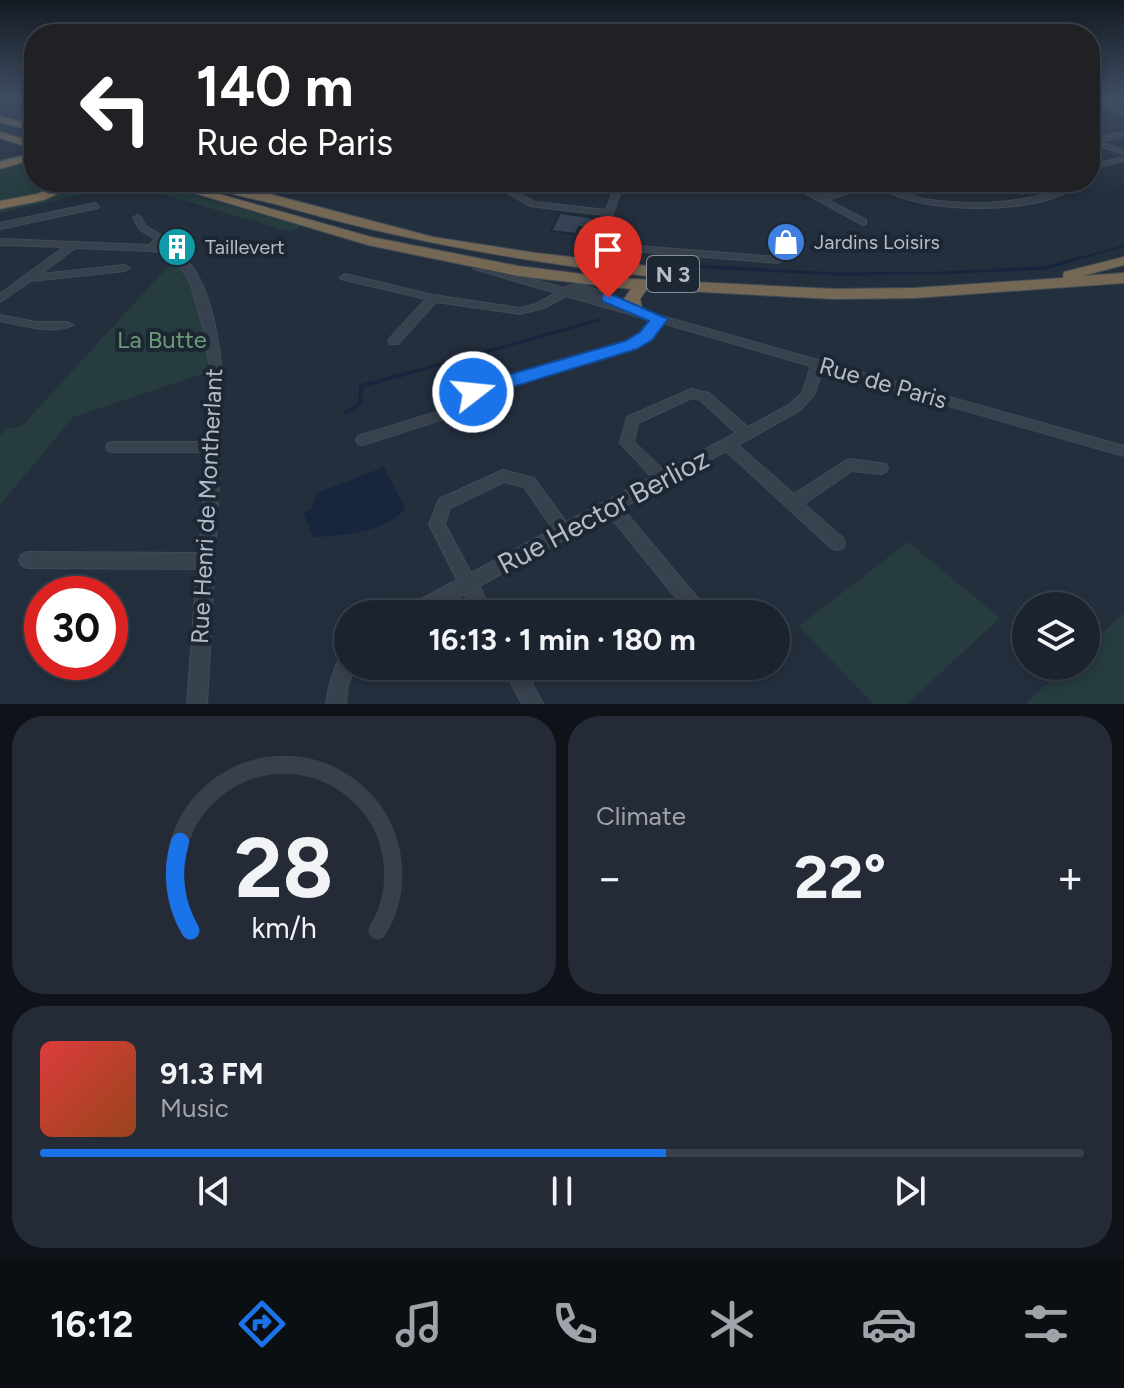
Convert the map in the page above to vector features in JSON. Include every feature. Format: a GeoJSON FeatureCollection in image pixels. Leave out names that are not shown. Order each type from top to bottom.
{"type":"FeatureCollection","features":[{"type":"Feature","properties":{"kind":"highway"},"geometry":{"type":"LineString","coordinates":[[0,134],[24,138]]}},
{"type":"Feature","properties":{"kind":"highway"},"geometry":{"type":"LineString","coordinates":[[0,134],[24,143]]}},
{"type":"Feature","properties":{"kind":"highway"},"geometry":{"type":"LineString","coordinates":[[0,165],[24,158]]}},
{"type":"Feature","properties":{"kind":"highway"},"geometry":{"type":"LineString","coordinates":[[0,205],[52,192]]}},
{"type":"Feature","properties":{"kind":"highway"},"geometry":{"type":"LineString","coordinates":[[198,192],[368,241],[441,257],[518,271],[648,285]]}},
{"type":"Feature","properties":{"kind":"highway","name":"N 3"},"geometry":{"type":"LineString","coordinates":[[220,192],[423,248],[648,285],[834,294],[902,293],[1124,278]]}},
{"type":"Feature","properties":{"kind":"highway","name":"N 3"},"geometry":{"type":"LineString","coordinates":[[247,192],[388,231],[491,251],[682,275],[896,283],[1066,277],[1124,271]]}},
{"type":"Feature","properties":{"kind":"highway"},"geometry":{"type":"LineString","coordinates":[[258,192],[287,203]]}},
{"type":"Feature","properties":{"kind":"highway"},"geometry":{"type":"LineString","coordinates":[[1066,277],[1075,271],[1124,261]]}},
{"type":"Feature","properties":{"kind":"highway"},"geometry":{"type":"LineString","coordinates":[[638,311],[632,299],[648,285]]}},
{"type":"Feature","properties":{"kind":"street"},"geometry":{"type":"LineString","coordinates":[[1100,139],[1124,134]]}},
{"type":"Feature","properties":{"kind":"street"},"geometry":{"type":"LineString","coordinates":[[1100,144],[1124,152]]}},
{"type":"Feature","properties":{"kind":"street"},"geometry":{"type":"LineString","coordinates":[[1100,165],[1124,159]]}},
{"type":"Feature","properties":{"kind":"street"},"geometry":{"type":"LineString","coordinates":[[510,192],[533,204],[608,213]]}},
{"type":"Feature","properties":{"kind":"street"},"geometry":{"type":"LineString","coordinates":[[616,192],[599,241],[611,247],[778,260]]}},
{"type":"Feature","properties":{"kind":"street"},"geometry":{"type":"LineString","coordinates":[[807,192],[863,222]]}},
{"type":"Feature","properties":{"kind":"street"},"geometry":{"type":"LineString","coordinates":[[821,199],[854,192]]}},
{"type":"Feature","properties":{"kind":"street"},"geometry":{"type":"LineString","coordinates":[[893,192],[918,200],[1001,203],[1060,192]]}},
{"type":"Feature","properties":{"kind":"street"},"geometry":{"type":"LineString","coordinates":[[0,226],[95,206]]}},
{"type":"Feature","properties":{"kind":"street"},"geometry":{"type":"LineString","coordinates":[[137,218],[143,228],[161,238],[151,248]]}},
{"type":"Feature","properties":{"kind":"street","name":"Rue Henri de Montherlant"},"geometry":{"type":"LineString","coordinates":[[0,242],[151,248],[171,252],[181,258],[202,304],[215,356],[218,388],[197,704]]}},
{"type":"Feature","properties":{"kind":"street"},"geometry":{"type":"LineString","coordinates":[[0,299],[73,245]]}},
{"type":"Feature","properties":{"kind":"street"},"geometry":{"type":"LineString","coordinates":[[441,257],[560,292]]}},
{"type":"Feature","properties":{"kind":"street"},"geometry":{"type":"LineString","coordinates":[[28,278],[125,268]]}},
{"type":"Feature","properties":{"kind":"street"},"geometry":{"type":"LineString","coordinates":[[345,277],[433,298],[520,311],[540,306],[560,292]]}},
{"type":"Feature","properties":{"kind":"street","name":"Rue de Paris"},"geometry":{"type":"LineString","coordinates":[[560,292],[575,286],[660,319],[1124,451]]}},
{"type":"Feature","properties":{"kind":"street"},"geometry":{"type":"LineString","coordinates":[[394,341],[433,298]]}},
{"type":"Feature","properties":{"kind":"street"},"geometry":{"type":"LineString","coordinates":[[0,318],[36,325],[67,325]]}},
{"type":"Feature","properties":{"kind":"street"},"geometry":{"type":"LineString","coordinates":[[363,440],[445,414],[473,392],[631,345],[646,336],[660,319]]}},
{"type":"Feature","properties":{"kind":"street","name":"Rue Hector Berlioz"},"geometry":{"type":"LineString","coordinates":[[437,600],[794,408],[808,395],[818,365]]}},
{"type":"Feature","properties":{"kind":"street"},"geometry":{"type":"LineString","coordinates":[[663,479],[627,443],[632,420],[691,393],[704,396],[747,434]]}},
{"type":"Feature","properties":{"kind":"street"},"geometry":{"type":"LineString","coordinates":[[728,444],[837,543]]}},
{"type":"Feature","properties":{"kind":"street"},"geometry":{"type":"LineString","coordinates":[[113,447],[215,447]]}},
{"type":"Feature","properties":{"kind":"street"},"geometry":{"type":"LineString","coordinates":[[793,503],[850,465],[881,468]]}},
{"type":"Feature","properties":{"kind":"street"},"geometry":{"type":"LineString","coordinates":[[477,600],[437,524],[444,504],[503,476],[529,482],[564,532]]}},
{"type":"Feature","properties":{"kind":"street"},"geometry":{"type":"LineString","coordinates":[[611,507],[688,600]]}},
{"type":"Feature","properties":{"kind":"street"},"geometry":{"type":"LineString","coordinates":[[27,560],[207,561]]}},
{"type":"Feature","properties":{"kind":"street"},"geometry":{"type":"LineString","coordinates":[[336,704],[340,680]]}},
{"type":"Feature","properties":{"kind":"street"},"geometry":{"type":"LineString","coordinates":[[520,680],[533,704]]}},
{"type":"Feature","properties":{"kind":"green space"},"geometry":{"type":"Polygon","coordinates":[[[24,161],[24,192],[48,192],[0,204],[0,167],[24,161]]]}},
{"type":"Feature","properties":{"kind":"green space"},"geometry":{"type":"Polygon","coordinates":[[[49,192],[93,192],[0,213],[0,207],[49,192]]]}},
{"type":"Feature","properties":{"kind":"green space"},"geometry":{"type":"Polygon","coordinates":[[[155,192],[183,192],[301,226],[291,232],[155,192]]]}},
{"type":"Feature","properties":{"kind":"green space","name":"La Butte"},"geometry":{"type":"Polygon","coordinates":[[[173,261],[180,262],[206,320],[208,372],[73,417],[0,505],[0,435],[7,428],[21,427],[173,261]]]}},
{"type":"Feature","properties":{"kind":"green space"},"geometry":{"type":"Polygon","coordinates":[[[908,542],[1000,618],[907,704],[873,704],[799,626],[908,542]]]}},
{"type":"Feature","properties":{"kind":"green space"},"geometry":{"type":"Polygon","coordinates":[[[1124,613],[1124,704],[1025,704],[1051,680],[1100,680],[1100,635],[1124,613]]]}},
{"type":"Feature","properties":{"kind":"water"},"geometry":{"type":"Polygon","coordinates":[[[384,467],[405,508],[397,516],[363,532],[313,537],[303,512],[312,509],[317,493],[384,467]]]}},
{"type":"Feature","properties":{"kind":"building"},"geometry":{"type":"Polygon","coordinates":[[[560,213],[593,219],[589,229],[579,227],[576,234],[551,231],[560,213]]]}},
{"type":"Feature","properties":{"kind":"waterway"},"geometry":{"type":"LineString","coordinates":[[1073,260],[1124,246]]}},
{"type":"Feature","properties":{"kind":"waterway"},"geometry":{"type":"LineString","coordinates":[[1073,260],[1080,258]]}},
{"type":"Feature","properties":{"kind":"waterway"},"geometry":{"type":"LineString","coordinates":[[651,264],[839,274],[1045,268],[1073,260]]}},
{"type":"Feature","properties":{"kind":"waterway"},"geometry":{"type":"LineString","coordinates":[[402,375],[599,320]]}},
{"type":"Feature","properties":{"kind":"waterway"},"geometry":{"type":"LineString","coordinates":[[345,413],[360,404],[361,386],[409,373]]}},
{"type":"Feature","properties":{"kind":"place","name":"Jardins Loisirs"},"geometry":{"type":"Point","coordinates":[786,242]}},
{"type":"Feature","properties":{"kind":"place","name":"Taillevert"},"geometry":{"type":"Point","coordinates":[177,247]}},
{"type":"Feature","properties":{"kind":"route"},"geometry":{"type":"LineString","coordinates":[[473,392],[631,345],[646,336],[660,319],[641,314],[608,298]]}}]}
